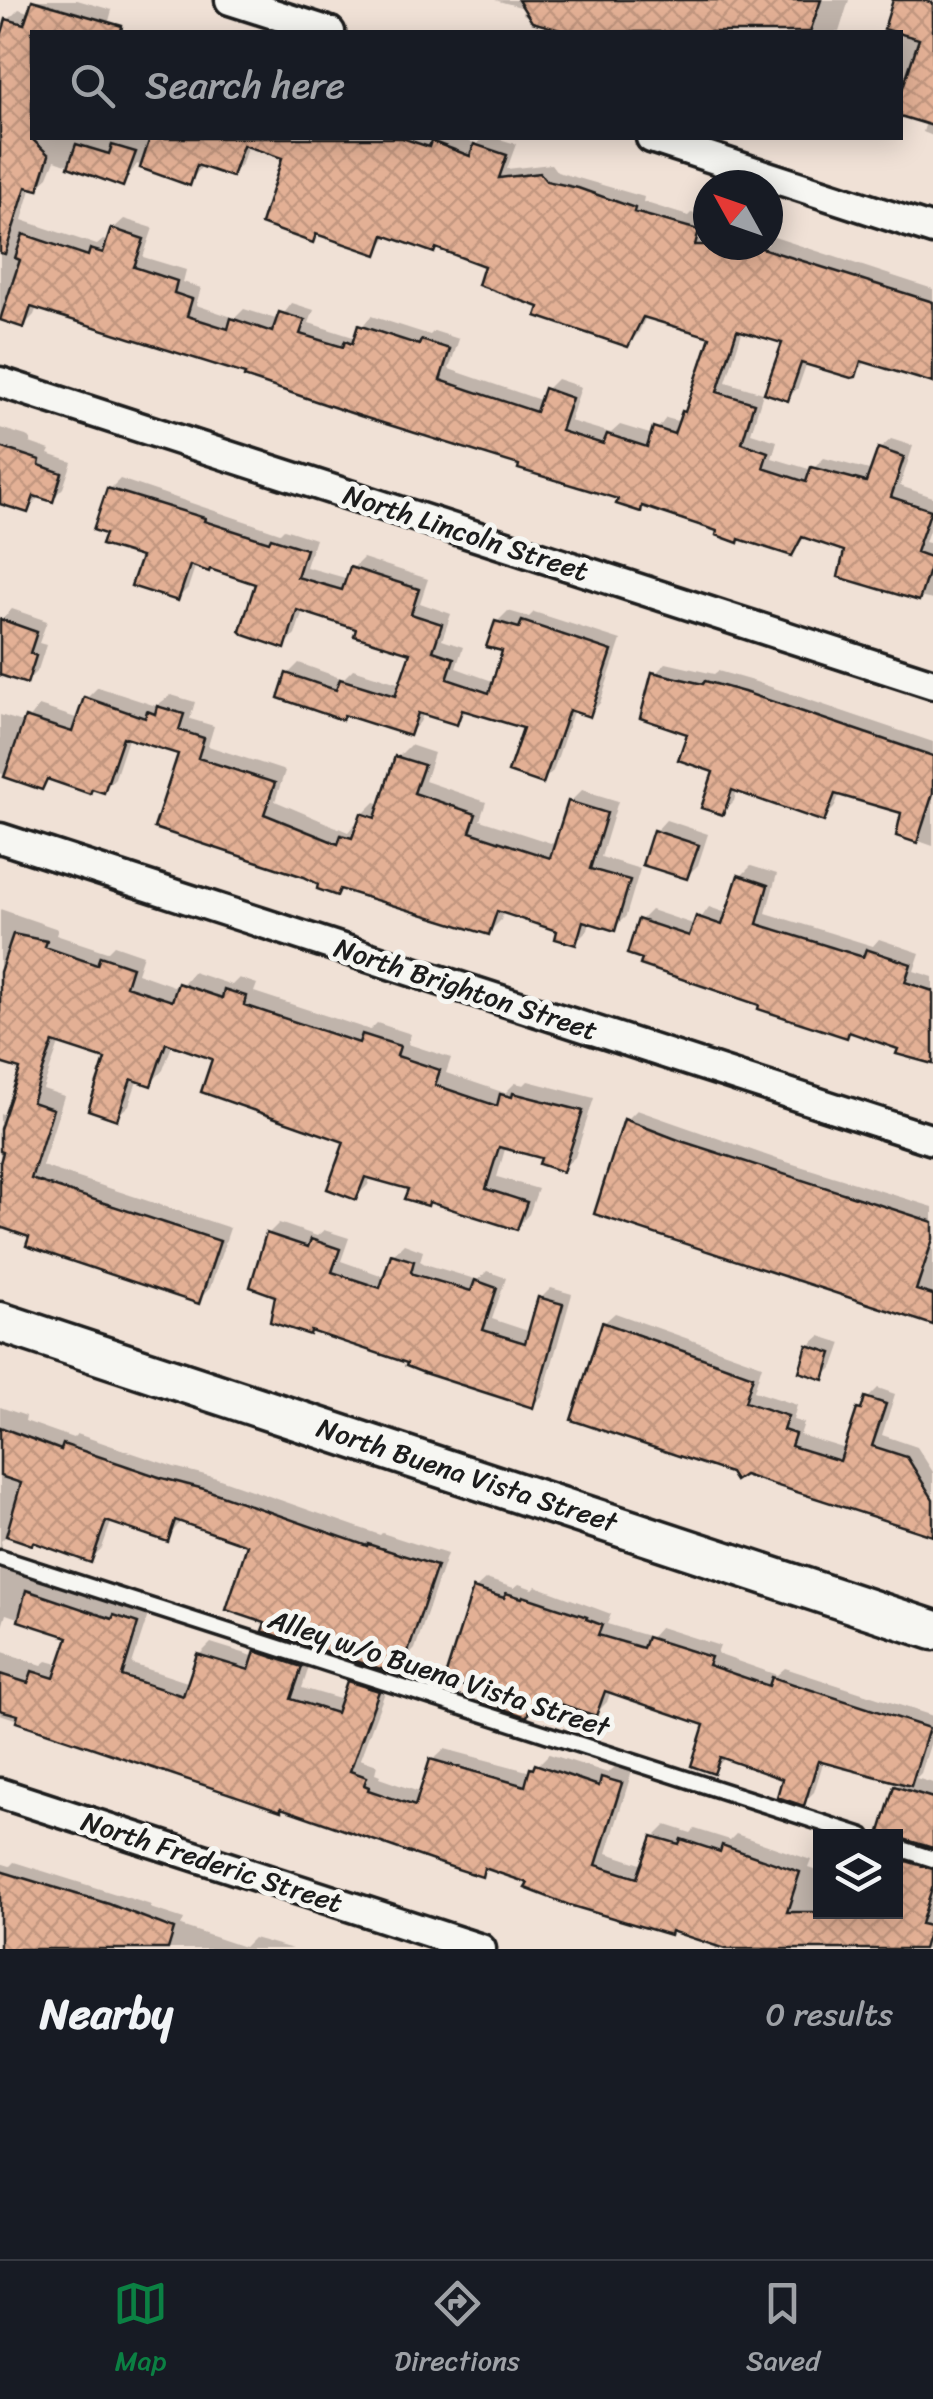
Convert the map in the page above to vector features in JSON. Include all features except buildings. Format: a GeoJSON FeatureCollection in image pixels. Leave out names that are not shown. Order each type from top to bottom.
{"type":"FeatureCollection","features":[{"type":"Feature","properties":{"kind":"main road","name":"North Buena Vista Street"},"geometry":{"type":"LineString","coordinates":[[0,1322],[933,1630]]}},
{"type":"Feature","properties":{"kind":"street"},"geometry":{"type":"LineString","coordinates":[[230,0],[324,30]]}},
{"type":"Feature","properties":{"kind":"street"},"geometry":{"type":"LineString","coordinates":[[657,140],[933,230]]}},
{"type":"Feature","properties":{"kind":"street","name":"North Lincoln Street"},"geometry":{"type":"LineString","coordinates":[[0,382],[933,684]]}},
{"type":"Feature","properties":{"kind":"street","name":"North Brighton Street"},"geometry":{"type":"LineString","coordinates":[[0,838],[933,1140]]}},
{"type":"Feature","properties":{"kind":"street","name":"North Frederic Street"},"geometry":{"type":"LineString","coordinates":[[0,1793],[481,1949]]}},
{"type":"Feature","properties":{"kind":"lane","name":"Alley w/o Buena Vista Street"},"geometry":{"type":"LineString","coordinates":[[0,1558],[841,1829]]}},
{"type":"Feature","properties":{"kind":"lane"},"geometry":{"type":"LineString","coordinates":[[903,1849],[933,1859]]}}]}
